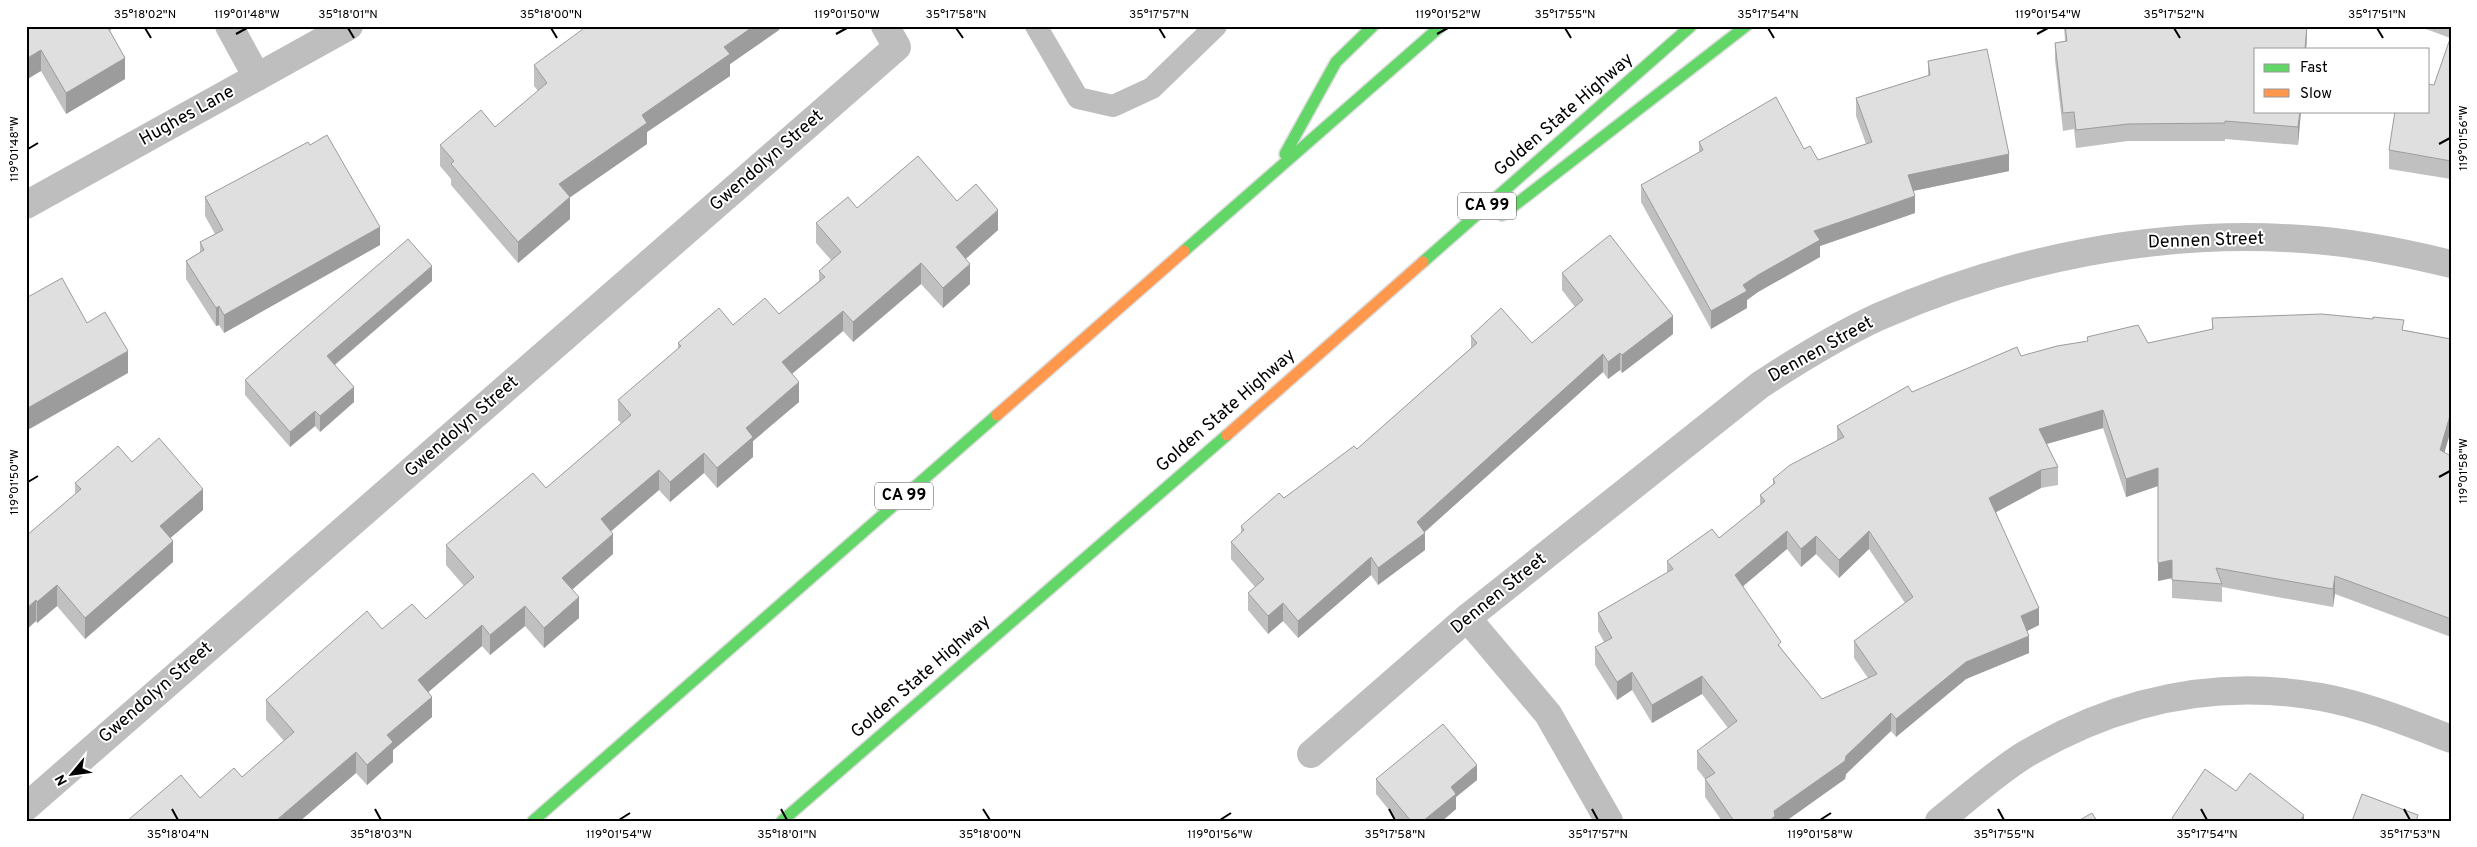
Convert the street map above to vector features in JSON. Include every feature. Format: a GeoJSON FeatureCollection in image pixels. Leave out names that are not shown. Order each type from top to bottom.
{"type":"FeatureCollection","features":[{"type":"Feature","properties":{"kind":"highway"},"geometry":{"type":"LineString","coordinates":[[1275,172],[1336,62],[1373,26]]}},
{"type":"Feature","properties":{"kind":"highway","name":"CA 99"},"geometry":{"type":"LineString","coordinates":[[533,821],[1441,26]]}},
{"type":"Feature","properties":{"kind":"highway","name":"Golden State Highway"},"geometry":{"type":"LineString","coordinates":[[782,821],[1284,385],[1691,26]]}},
{"type":"Feature","properties":{"kind":"highway"},"geometry":{"type":"LineString","coordinates":[[1495,221],[1746,26]]}},
{"type":"Feature","properties":{"kind":"highway"},"geometry":{"type":"LineString","coordinates":[[1284,385],[1432,270]]}},
{"type":"Feature","properties":{"kind":"street"},"geometry":{"type":"LineString","coordinates":[[229,26],[257,77]]}},
{"type":"Feature","properties":{"kind":"street","name":"Hughes Lane"},"geometry":{"type":"LineString","coordinates":[[26,205],[349,26]]}},
{"type":"Feature","properties":{"kind":"street","name":"Gwendolyn Street"},"geometry":{"type":"LineString","coordinates":[[26,807],[891,37]]}},
{"type":"Feature","properties":{"kind":"street","name":"Dennen Street"},"geometry":{"type":"LineString","coordinates":[[1310,754],[1467,618],[1760,385],[1803,357],[1877,318],[1960,284],[2048,259],[2136,244],[2211,238],[2302,239],[2391,250],[2451,264]]}},
{"type":"Feature","properties":{"kind":"street"},"geometry":{"type":"LineString","coordinates":[[1467,618],[1548,714],[1609,821]]}},
{"type":"Feature","properties":{"kind":"street"},"geometry":{"type":"LineString","coordinates":[[1939,821],[2024,755],[2080,725],[2140,704],[2195,693],[2258,690],[2322,697],[2383,714],[2451,739]]}},
{"type":"Feature","properties":{"kind":"lane"},"geometry":{"type":"LineString","coordinates":[[1036,26],[1078,98],[1113,106],[1152,88],[1216,26]]}},
{"type":"Feature","properties":{"kind":"building"},"geometry":{"type":"Polygon","coordinates":[[[26,26],[107,26],[125,58],[66,93],[41,50],[26,59],[26,26]]]}},
{"type":"Feature","properties":{"kind":"building"},"geometry":{"type":"Polygon","coordinates":[[[587,26],[754,26],[724,47],[730,54],[642,115],[647,123],[559,184],[570,197],[518,242],[451,164],[454,161],[440,145],[481,110],[495,127],[547,83],[534,65],[587,26]]]}},
{"type":"Feature","properties":{"kind":"building"},"geometry":{"type":"Polygon","coordinates":[[[2065,26],[2307,26],[2305,48],[2254,48],[2254,112],[2300,112],[2298,127],[2225,121],[2225,123],[2128,124],[2076,130],[2074,112],[2063,113],[2055,43],[2067,41],[2065,26]]]}},
{"type":"Feature","properties":{"kind":"building"},"geometry":{"type":"Polygon","coordinates":[[[2451,36],[2451,161],[2389,150],[2395,112],[2430,112],[2430,84],[2434,85],[2451,36]]]}},
{"type":"Feature","properties":{"kind":"building"},"geometry":{"type":"Polygon","coordinates":[[[1987,49],[2009,154],[1908,175],[1915,196],[1814,231],[1820,240],[1758,275],[1743,285],[1747,291],[1711,311],[1641,185],[1703,150],[1699,142],[1776,97],[1804,149],[1810,146],[1818,160],[1872,142],[1856,98],[1930,75],[1928,61],[1987,49]]]}},
{"type":"Feature","properties":{"kind":"building"},"geometry":{"type":"Polygon","coordinates":[[[327,135],[380,227],[224,315],[219,306],[216,308],[186,261],[204,250],[200,242],[223,230],[205,197],[308,142],[310,145],[327,135]]]}},
{"type":"Feature","properties":{"kind":"building"},"geometry":{"type":"Polygon","coordinates":[[[918,156],[957,201],[976,184],[998,210],[956,247],[970,264],[943,288],[921,263],[853,322],[843,311],[782,362],[799,382],[746,428],[753,437],[717,468],[704,453],[670,482],[659,470],[601,519],[613,534],[562,578],[579,597],[544,628],[525,606],[490,635],[482,625],[418,680],[432,697],[387,735],[393,742],[367,765],[356,752],[278,819],[279,821],[127,821],[181,775],[200,798],[234,768],[242,777],[294,732],[266,700],[367,611],[382,629],[412,604],[426,619],[474,577],[446,545],[533,473],[546,488],[631,415],[618,400],[681,346],[678,343],[719,308],[733,325],[765,298],[779,314],[825,277],[819,271],[841,252],[816,223],[848,197],[857,208],[918,156]]]}},
{"type":"Feature","properties":{"kind":"building"},"geometry":{"type":"Polygon","coordinates":[[[1610,235],[1673,316],[1622,355],[1620,353],[1608,362],[1603,354],[1417,522],[1425,533],[1378,568],[1371,557],[1298,621],[1283,603],[1268,616],[1248,593],[1264,579],[1231,542],[1244,530],[1241,526],[1279,493],[1284,498],[1354,446],[1357,449],[1477,343],[1471,336],[1501,308],[1532,343],[1583,300],[1562,273],[1610,235]]]}},
{"type":"Feature","properties":{"kind":"building"},"geometry":{"type":"Polygon","coordinates":[[[408,239],[432,266],[327,356],[354,387],[320,416],[315,411],[290,432],[245,380],[408,239]]]}},
{"type":"Feature","properties":{"kind":"building"},"geometry":{"type":"Polygon","coordinates":[[[62,278],[87,323],[105,312],[128,351],[26,409],[26,298],[62,278]]]}},
{"type":"Feature","properties":{"kind":"building"},"geometry":{"type":"Polygon","coordinates":[[[2322,314],[2373,319],[2373,317],[2404,320],[2402,330],[2451,339],[2451,412],[2440,450],[2451,456],[2451,619],[2335,576],[2333,589],[2216,568],[2222,584],[2172,580],[2172,560],[2158,563],[2158,468],[2126,479],[2103,410],[2039,429],[2058,467],[2041,470],[1989,498],[2039,608],[2021,616],[2029,636],[1966,662],[1896,719],[1891,713],[1846,756],[1845,761],[1774,811],[1775,816],[1769,821],[1734,821],[1705,779],[1715,773],[1697,751],[1737,721],[1702,676],[1652,705],[1632,672],[1617,682],[1595,647],[1612,638],[1598,613],[1673,569],[1667,561],[1712,529],[1719,538],[1765,501],[1760,495],[1775,483],[1773,479],[1790,465],[1844,437],[1837,426],[1908,386],[1912,392],[2017,347],[2021,356],[2057,346],[2088,341],[2087,337],[2138,325],[2148,343],[2213,329],[2212,318],[2322,314]],[[1787,531],[1735,575],[1781,642],[1778,645],[1822,699],[1877,674],[1854,641],[1913,597],[1869,531],[1839,560],[1816,536],[1801,549],[1787,531]]]}},
{"type":"Feature","properties":{"kind":"building"},"geometry":{"type":"Polygon","coordinates":[[[159,438],[203,489],[160,526],[173,541],[85,618],[57,585],[26,609],[26,536],[81,489],[75,483],[118,446],[132,462],[159,438]]]}},
{"type":"Feature","properties":{"kind":"building"},"geometry":{"type":"Polygon","coordinates":[[[1443,724],[1477,765],[1451,787],[1456,794],[1423,821],[1411,821],[1376,779],[1443,724]]]}},
{"type":"Feature","properties":{"kind":"building"},"geometry":{"type":"Polygon","coordinates":[[[2205,769],[2236,791],[2250,773],[2304,815],[2300,821],[2175,821],[2172,818],[2205,769]]]}},
{"type":"Feature","properties":{"kind":"building"},"geometry":{"type":"Polygon","coordinates":[[[2362,794],[2418,815],[2416,821],[2352,821],[2362,794]]]}},
{"type":"Feature","properties":{"kind":"building"},"geometry":{"type":"Polygon","coordinates":[[[2092,813],[2097,821],[2078,821],[2092,813]]]}},
{"type":"Feature","properties":{"kind":"traffic: fast"},"geometry":{"type":"LineString","coordinates":[[1285,154],[1336,62],[1373,26]]}},
{"type":"Feature","properties":{"kind":"traffic: fast"},"geometry":{"type":"LineString","coordinates":[[1184,251],[1441,26]]}},
{"type":"Feature","properties":{"kind":"traffic: fast"},"geometry":{"type":"LineString","coordinates":[[1423,262],[1691,26]]}},
{"type":"Feature","properties":{"kind":"traffic: fast"},"geometry":{"type":"LineString","coordinates":[[1502,215],[1746,26]]}},
{"type":"Feature","properties":{"kind":"traffic: fast"},"geometry":{"type":"LineString","coordinates":[[533,821],[997,415]]}},
{"type":"Feature","properties":{"kind":"traffic: fast"},"geometry":{"type":"LineString","coordinates":[[782,821],[1227,435]]}},
{"type":"Feature","properties":{"kind":"traffic: slow"},"geometry":{"type":"LineString","coordinates":[[997,415],[1184,251]]}},
{"type":"Feature","properties":{"kind":"traffic: slow"},"geometry":{"type":"LineString","coordinates":[[1227,435],[1423,262]]}}]}
